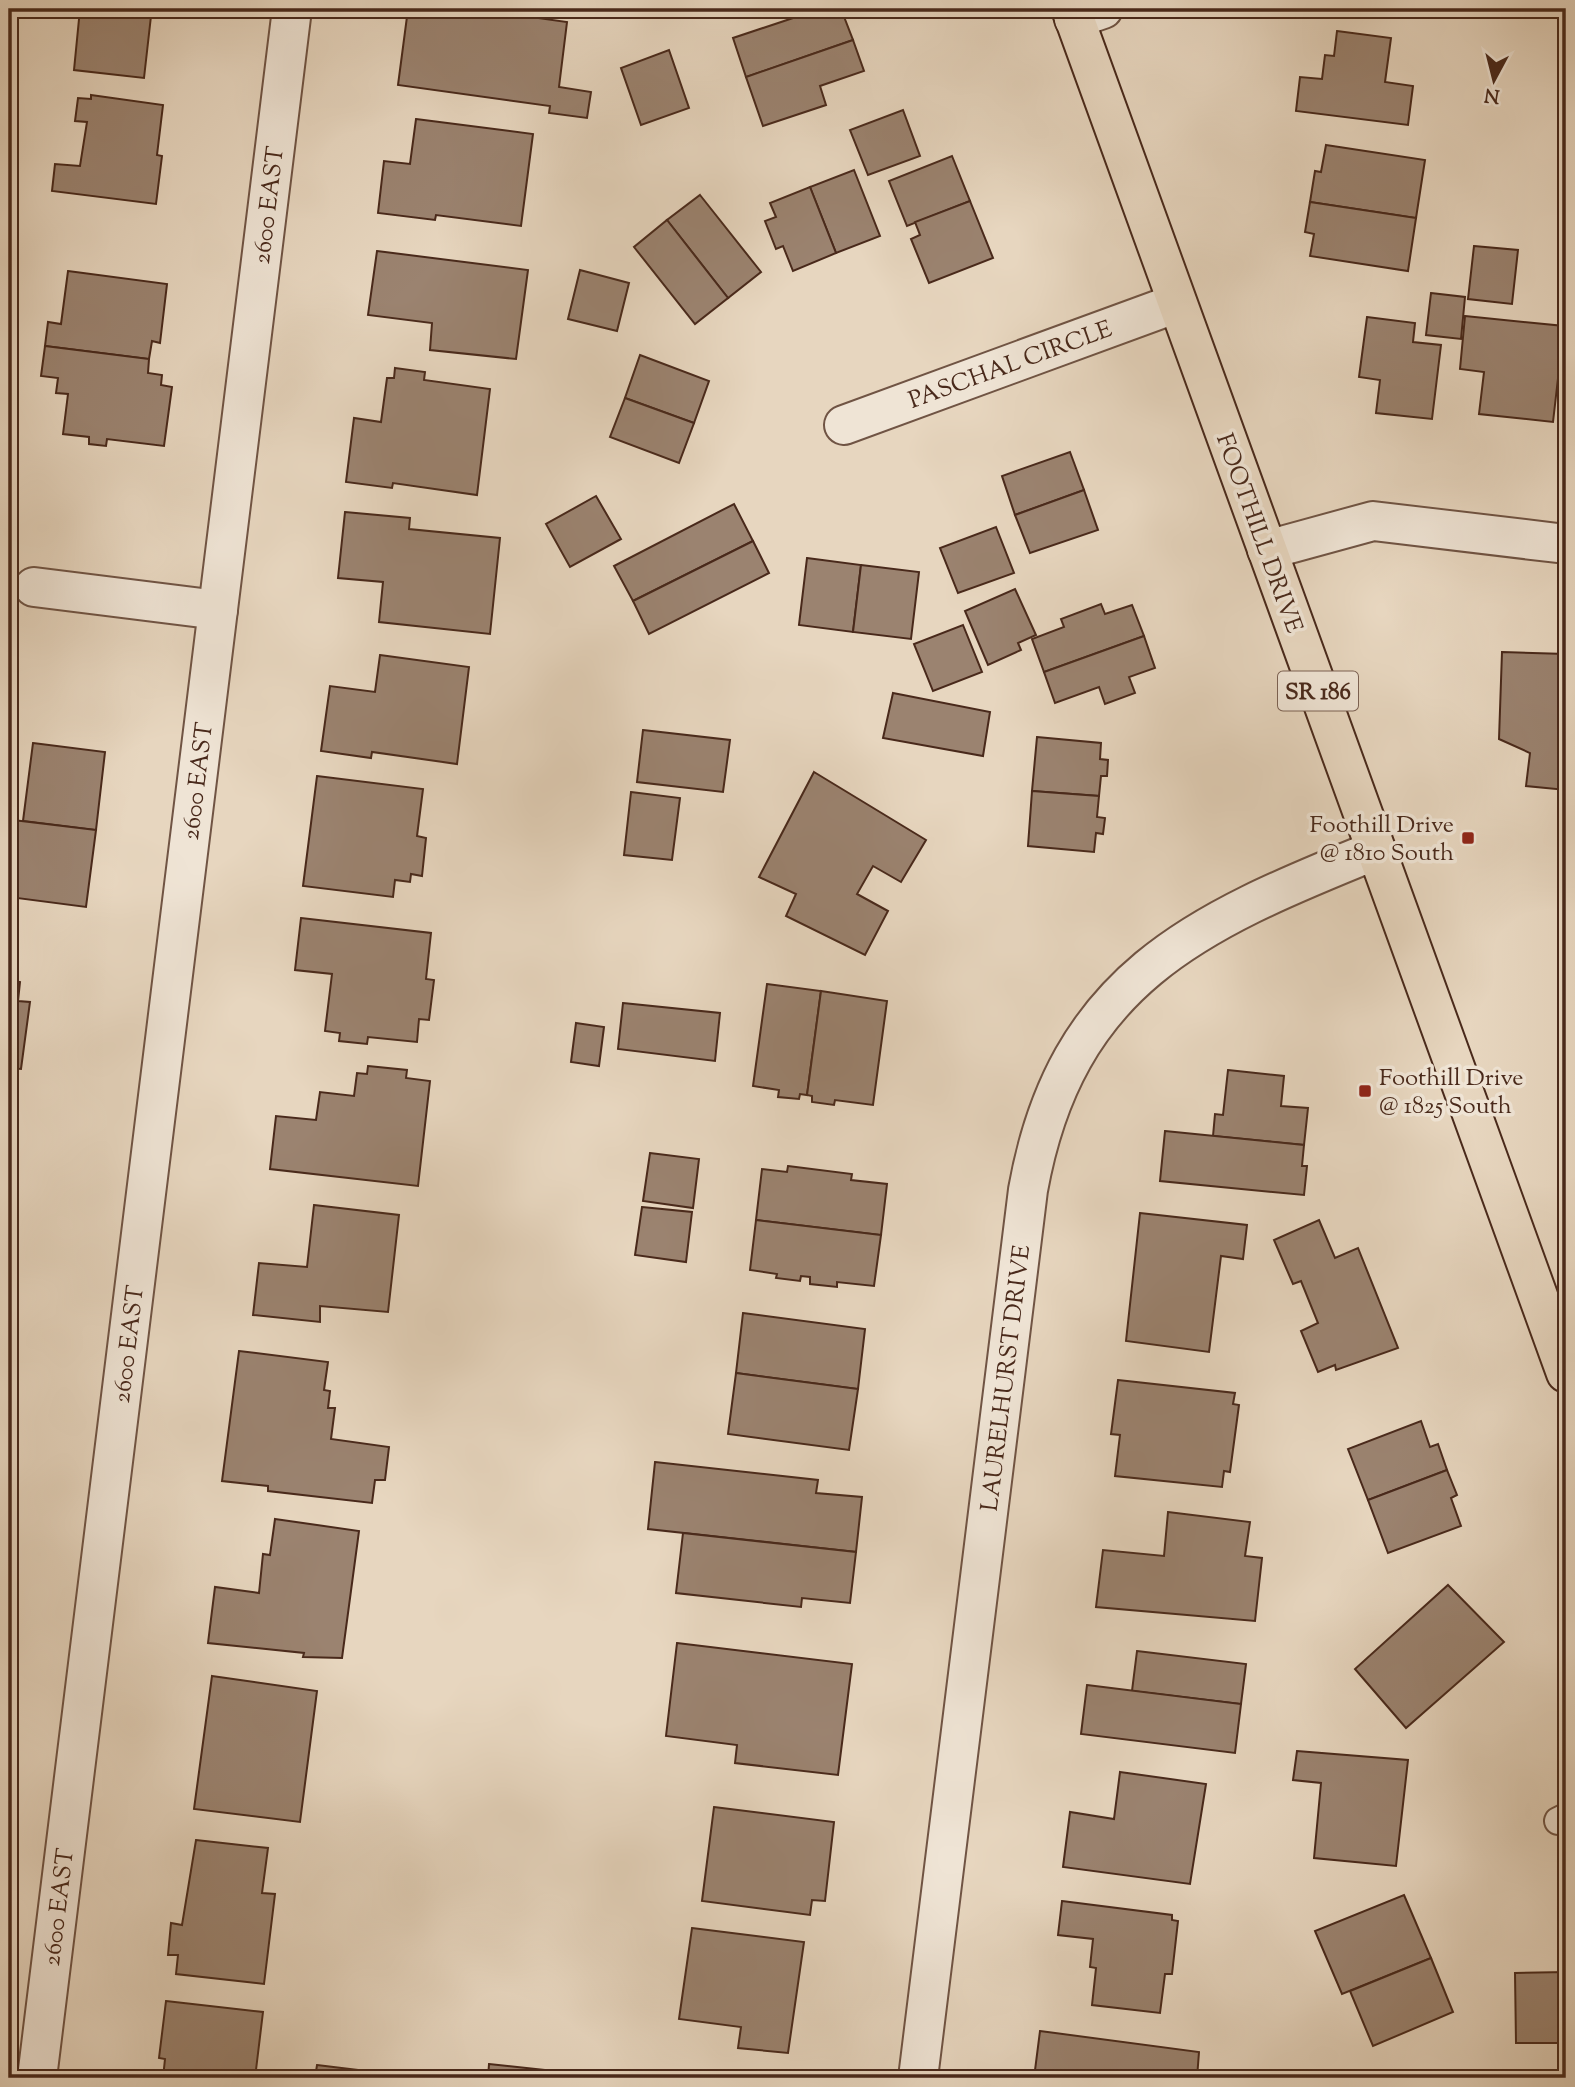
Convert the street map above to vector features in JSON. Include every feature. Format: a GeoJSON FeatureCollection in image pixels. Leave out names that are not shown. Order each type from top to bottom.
{"type":"FeatureCollection","features":[{"type":"Feature","properties":{"kind":"main road","name":"FOOTHILL DRIVE"},"geometry":{"type":"LineString","coordinates":[[1083,12],[1177,303],[1566,1373]]}},
{"type":"Feature","properties":{"kind":"street","name":"2600 EAST"},"geometry":{"type":"LineString","coordinates":[[37,2078],[292,9]]}},
{"type":"Feature","properties":{"kind":"street","name":"PASCHAL CIRCLE"},"geometry":{"type":"LineString","coordinates":[[844,425],[1177,303]]}},
{"type":"Feature","properties":{"kind":"street"},"geometry":{"type":"LineString","coordinates":[[1267,550],[1373,521],[1566,544]]}},
{"type":"Feature","properties":{"kind":"street"},"geometry":{"type":"LineString","coordinates":[[34,587],[218,610]]}},
{"type":"Feature","properties":{"kind":"street","name":"LAURELHURST DRIVE"},"geometry":{"type":"LineString","coordinates":[[918,2078],[1028,1190],[1036,1144],[1053,1097],[1076,1053],[1106,1010],[1138,974],[1176,945],[1278,890],[1376,850]]}},
{"type":"Feature","properties":{"kind":"building"},"geometry":{"type":"Polygon","coordinates":[[[80,9],[143,9],[143,14],[151,16],[144,78],[74,70],[80,9]]]}},
{"type":"Feature","properties":{"kind":"building"},"geometry":{"type":"Polygon","coordinates":[[[408,9],[474,9],[567,22],[559,87],[591,92],[587,118],[549,113],[550,106],[398,85],[408,9]]]}},
{"type":"Feature","properties":{"kind":"building"},"geometry":{"type":"Polygon","coordinates":[[[820,9],[841,9],[853,40],[746,77],[733,38],[820,9]]]}},
{"type":"Feature","properties":{"kind":"building"},"geometry":{"type":"Polygon","coordinates":[[[1337,31],[1391,38],[1385,82],[1413,86],[1408,125],[1296,111],[1300,77],[1322,79],[1325,55],[1334,56],[1337,31]]]}},
{"type":"Feature","properties":{"kind":"building"},"geometry":{"type":"Polygon","coordinates":[[[853,40],[864,71],[820,86],[826,105],[763,126],[746,77],[853,40]]]}},
{"type":"Feature","properties":{"kind":"building"},"geometry":{"type":"Polygon","coordinates":[[[669,50],[689,108],[641,125],[621,68],[669,50]]]}},
{"type":"Feature","properties":{"kind":"building"},"geometry":{"type":"Polygon","coordinates":[[[91,95],[163,105],[157,155],[162,156],[156,204],[52,191],[55,164],[80,166],[87,122],[75,121],[78,98],[91,99],[91,95]]]}},
{"type":"Feature","properties":{"kind":"building"},"geometry":{"type":"Polygon","coordinates":[[[903,110],[920,156],[868,175],[850,130],[903,110]]]}},
{"type":"Feature","properties":{"kind":"building"},"geometry":{"type":"Polygon","coordinates":[[[416,119],[533,134],[521,226],[436,215],[435,220],[378,213],[384,161],[410,164],[416,119]]]}},
{"type":"Feature","properties":{"kind":"building"},"geometry":{"type":"Polygon","coordinates":[[[1326,145],[1425,160],[1416,218],[1310,202],[1315,171],[1321,172],[1326,145]]]}},
{"type":"Feature","properties":{"kind":"building"},"geometry":{"type":"Polygon","coordinates":[[[952,156],[970,201],[907,226],[889,181],[952,156]]]}},
{"type":"Feature","properties":{"kind":"building"},"geometry":{"type":"Polygon","coordinates":[[[854,170],[880,236],[836,253],[810,187],[854,170]]]}},
{"type":"Feature","properties":{"kind":"building"},"geometry":{"type":"Polygon","coordinates":[[[810,187],[836,253],[793,271],[783,246],[776,249],[765,221],[776,217],[770,203],[810,187]]]}},
{"type":"Feature","properties":{"kind":"building"},"geometry":{"type":"Polygon","coordinates":[[[700,195],[761,272],[728,298],[667,220],[700,195]]]}},
{"type":"Feature","properties":{"kind":"building"},"geometry":{"type":"Polygon","coordinates":[[[970,201],[993,258],[929,283],[911,239],[920,235],[915,222],[970,201]]]}},
{"type":"Feature","properties":{"kind":"building"},"geometry":{"type":"Polygon","coordinates":[[[1310,202],[1416,218],[1408,271],[1310,256],[1314,234],[1305,232],[1310,202]]]}},
{"type":"Feature","properties":{"kind":"building"},"geometry":{"type":"Polygon","coordinates":[[[667,220],[728,298],[695,324],[634,247],[667,220]]]}},
{"type":"Feature","properties":{"kind":"building"},"geometry":{"type":"Polygon","coordinates":[[[1474,246],[1518,250],[1512,304],[1468,299],[1474,246]]]}},
{"type":"Feature","properties":{"kind":"building"},"geometry":{"type":"Polygon","coordinates":[[[377,251],[528,270],[516,359],[430,350],[432,323],[368,315],[377,251]]]}},
{"type":"Feature","properties":{"kind":"building"},"geometry":{"type":"Polygon","coordinates":[[[1566,264],[1566,322],[1559,321],[1566,264]]]}},
{"type":"Feature","properties":{"kind":"building"},"geometry":{"type":"Polygon","coordinates":[[[580,270],[629,283],[617,331],[568,319],[580,270]]]}},
{"type":"Feature","properties":{"kind":"building"},"geometry":{"type":"Polygon","coordinates":[[[68,271],[167,284],[160,343],[152,341],[149,359],[45,346],[48,322],[61,324],[68,271]]]}},
{"type":"Feature","properties":{"kind":"building"},"geometry":{"type":"Polygon","coordinates":[[[1431,293],[1465,297],[1461,339],[1426,335],[1431,293]]]}},
{"type":"Feature","properties":{"kind":"building"},"geometry":{"type":"Polygon","coordinates":[[[1465,316],[1564,326],[1553,422],[1479,414],[1484,372],[1460,369],[1465,316]]]}},
{"type":"Feature","properties":{"kind":"building"},"geometry":{"type":"Polygon","coordinates":[[[1367,317],[1415,323],[1413,342],[1441,345],[1432,419],[1376,413],[1380,380],[1359,377],[1367,317]]]}},
{"type":"Feature","properties":{"kind":"building"},"geometry":{"type":"Polygon","coordinates":[[[45,346],[149,359],[148,373],[162,375],[161,385],[172,387],[164,446],[107,439],[106,446],[89,444],[89,437],[63,434],[68,394],[56,393],[58,378],[41,376],[45,346]]]}},
{"type":"Feature","properties":{"kind":"building"},"geometry":{"type":"Polygon","coordinates":[[[640,355],[709,381],[694,423],[625,398],[640,355]]]}},
{"type":"Feature","properties":{"kind":"building"},"geometry":{"type":"Polygon","coordinates":[[[395,368],[425,372],[424,380],[490,389],[477,495],[393,483],[392,488],[346,482],[354,418],[381,422],[387,378],[394,378],[395,368]]]}},
{"type":"Feature","properties":{"kind":"building"},"geometry":{"type":"Polygon","coordinates":[[[625,398],[694,423],[679,463],[610,437],[625,398]]]}},
{"type":"Feature","properties":{"kind":"building"},"geometry":{"type":"Polygon","coordinates":[[[1070,452],[1084,490],[1015,515],[1002,476],[1070,452]]]}},
{"type":"Feature","properties":{"kind":"building"},"geometry":{"type":"Polygon","coordinates":[[[1084,490],[1098,530],[1030,553],[1015,515],[1084,490]]]}},
{"type":"Feature","properties":{"kind":"building"},"geometry":{"type":"Polygon","coordinates":[[[596,496],[621,539],[570,567],[546,524],[596,496]]]}},
{"type":"Feature","properties":{"kind":"building"},"geometry":{"type":"Polygon","coordinates":[[[734,504],[753,541],[633,601],[614,566],[734,504]]]}},
{"type":"Feature","properties":{"kind":"building"},"geometry":{"type":"Polygon","coordinates":[[[345,512],[410,518],[409,529],[500,538],[490,634],[379,622],[383,582],[338,578],[345,512]]]}},
{"type":"Feature","properties":{"kind":"building"},"geometry":{"type":"Polygon","coordinates":[[[996,527],[1014,573],[958,593],[940,548],[996,527]]]}},
{"type":"Feature","properties":{"kind":"building"},"geometry":{"type":"Polygon","coordinates":[[[753,541],[769,573],[649,634],[633,601],[753,541]]]}},
{"type":"Feature","properties":{"kind":"building"},"geometry":{"type":"Polygon","coordinates":[[[807,558],[861,565],[853,632],[799,625],[807,558]]]}},
{"type":"Feature","properties":{"kind":"building"},"geometry":{"type":"Polygon","coordinates":[[[861,565],[919,572],[911,639],[853,632],[861,565]]]}},
{"type":"Feature","properties":{"kind":"building"},"geometry":{"type":"Polygon","coordinates":[[[1015,589],[1036,635],[1018,643],[1021,650],[988,665],[965,611],[1015,589]]]}},
{"type":"Feature","properties":{"kind":"building"},"geometry":{"type":"Polygon","coordinates":[[[1101,604],[1105,614],[1132,605],[1144,636],[1044,672],[1032,639],[1064,627],[1061,619],[1101,604]]]}},
{"type":"Feature","properties":{"kind":"building"},"geometry":{"type":"Polygon","coordinates":[[[963,625],[982,672],[933,691],[914,644],[963,625]]]}},
{"type":"Feature","properties":{"kind":"building"},"geometry":{"type":"Polygon","coordinates":[[[1144,636],[1155,668],[1129,677],[1135,693],[1105,704],[1099,687],[1055,703],[1044,672],[1144,636]]]}},
{"type":"Feature","properties":{"kind":"building"},"geometry":{"type":"Polygon","coordinates":[[[1502,652],[1566,654],[1566,790],[1526,786],[1530,753],[1499,739],[1502,652]]]}},
{"type":"Feature","properties":{"kind":"building"},"geometry":{"type":"Polygon","coordinates":[[[380,655],[469,667],[457,764],[372,752],[371,758],[321,751],[330,686],[375,692],[380,655]]]}},
{"type":"Feature","properties":{"kind":"building"},"geometry":{"type":"Polygon","coordinates":[[[893,693],[990,712],[983,756],[883,738],[893,693]]]}},
{"type":"Feature","properties":{"kind":"building"},"geometry":{"type":"Polygon","coordinates":[[[643,730],[730,740],[723,792],[637,782],[643,730]]]}},
{"type":"Feature","properties":{"kind":"building"},"geometry":{"type":"Polygon","coordinates":[[[1037,737],[1101,743],[1100,759],[1108,760],[1107,776],[1101,776],[1099,796],[1032,791],[1037,737]]]}},
{"type":"Feature","properties":{"kind":"building"},"geometry":{"type":"Polygon","coordinates":[[[33,743],[105,752],[96,830],[23,821],[33,743]]]}},
{"type":"Feature","properties":{"kind":"building"},"geometry":{"type":"Polygon","coordinates":[[[814,772],[926,840],[901,882],[873,866],[857,894],[888,911],[865,955],[786,916],[796,894],[759,877],[814,772]]]}},
{"type":"Feature","properties":{"kind":"building"},"geometry":{"type":"Polygon","coordinates":[[[317,776],[423,789],[417,836],[426,838],[422,876],[411,874],[410,882],[395,880],[393,897],[303,886],[317,776]]]}},
{"type":"Feature","properties":{"kind":"building"},"geometry":{"type":"Polygon","coordinates":[[[1032,791],[1099,796],[1097,817],[1105,818],[1103,834],[1096,833],[1094,852],[1028,846],[1032,791]]]}},
{"type":"Feature","properties":{"kind":"building"},"geometry":{"type":"Polygon","coordinates":[[[631,792],[680,798],[672,860],[624,855],[631,792]]]}},
{"type":"Feature","properties":{"kind":"building"},"geometry":{"type":"Polygon","coordinates":[[[13,820],[96,830],[86,907],[9,897],[13,820]]]}},
{"type":"Feature","properties":{"kind":"building"},"geometry":{"type":"Polygon","coordinates":[[[301,918],[431,933],[426,979],[434,980],[429,1020],[419,1019],[417,1042],[368,1037],[367,1044],[339,1041],[340,1033],[325,1031],[332,974],[295,970],[301,918]]]}},
{"type":"Feature","properties":{"kind":"building"},"geometry":{"type":"Polygon","coordinates":[[[9,980],[20,982],[18,1001],[30,1002],[21,1069],[9,1068],[9,980]]]}},
{"type":"Feature","properties":{"kind":"building"},"geometry":{"type":"Polygon","coordinates":[[[767,984],[821,991],[807,1095],[800,1094],[799,1099],[778,1097],[779,1090],[753,1086],[767,984]]]}},
{"type":"Feature","properties":{"kind":"building"},"geometry":{"type":"Polygon","coordinates":[[[821,991],[887,1001],[873,1105],[835,1100],[834,1105],[812,1102],[812,1096],[807,1095],[821,991]]]}},
{"type":"Feature","properties":{"kind":"building"},"geometry":{"type":"Polygon","coordinates":[[[623,1003],[720,1013],[715,1061],[618,1049],[623,1003]]]}},
{"type":"Feature","properties":{"kind":"building"},"geometry":{"type":"Polygon","coordinates":[[[576,1023],[604,1027],[599,1066],[571,1062],[576,1023]]]}},
{"type":"Feature","properties":{"kind":"building"},"geometry":{"type":"Polygon","coordinates":[[[368,1066],[407,1070],[406,1078],[430,1081],[418,1186],[270,1169],[276,1116],[316,1120],[320,1092],[354,1096],[357,1073],[367,1074],[368,1066]]]}},
{"type":"Feature","properties":{"kind":"building"},"geometry":{"type":"Polygon","coordinates":[[[1228,1070],[1284,1076],[1281,1106],[1308,1108],[1304,1145],[1213,1136],[1215,1114],[1223,1115],[1228,1070]]]}},
{"type":"Feature","properties":{"kind":"building"},"geometry":{"type":"Polygon","coordinates":[[[9,1129],[15,1130],[9,1187],[9,1129]]]}},
{"type":"Feature","properties":{"kind":"building"},"geometry":{"type":"Polygon","coordinates":[[[1165,1131],[1304,1145],[1302,1166],[1307,1166],[1304,1195],[1160,1181],[1165,1131]]]}},
{"type":"Feature","properties":{"kind":"building"},"geometry":{"type":"Polygon","coordinates":[[[650,1153],[699,1159],[693,1208],[643,1201],[650,1153]]]}},
{"type":"Feature","properties":{"kind":"building"},"geometry":{"type":"Polygon","coordinates":[[[788,1166],[852,1174],[851,1180],[887,1184],[881,1235],[756,1220],[762,1169],[787,1172],[788,1166]]]}},
{"type":"Feature","properties":{"kind":"building"},"geometry":{"type":"Polygon","coordinates":[[[314,1205],[399,1215],[388,1312],[320,1306],[320,1322],[253,1315],[259,1263],[307,1267],[314,1205]]]}},
{"type":"Feature","properties":{"kind":"building"},"geometry":{"type":"Polygon","coordinates":[[[642,1207],[692,1212],[686,1262],[635,1255],[642,1207]]]}},
{"type":"Feature","properties":{"kind":"building"},"geometry":{"type":"Polygon","coordinates":[[[1140,1213],[1247,1225],[1243,1259],[1221,1256],[1209,1352],[1126,1341],[1140,1213]]]}},
{"type":"Feature","properties":{"kind":"building"},"geometry":{"type":"Polygon","coordinates":[[[756,1220],[881,1235],[874,1286],[837,1282],[837,1287],[810,1284],[810,1277],[801,1276],[800,1281],[776,1278],[777,1274],[750,1270],[756,1220]]]}},
{"type":"Feature","properties":{"kind":"building"},"geometry":{"type":"Polygon","coordinates":[[[1319,1220],[1335,1258],[1358,1248],[1398,1348],[1336,1370],[1335,1365],[1318,1372],[1301,1331],[1318,1323],[1301,1281],[1293,1284],[1274,1240],[1319,1220]]]}},
{"type":"Feature","properties":{"kind":"building"},"geometry":{"type":"Polygon","coordinates":[[[743,1313],[865,1329],[858,1389],[736,1373],[743,1313]]]}},
{"type":"Feature","properties":{"kind":"building"},"geometry":{"type":"Polygon","coordinates":[[[239,1351],[328,1362],[324,1390],[330,1391],[328,1408],[335,1408],[331,1439],[389,1447],[385,1480],[375,1480],[372,1503],[268,1491],[268,1486],[222,1481],[239,1351]]]}},
{"type":"Feature","properties":{"kind":"building"},"geometry":{"type":"Polygon","coordinates":[[[736,1373],[858,1389],[849,1450],[728,1434],[736,1373]]]}},
{"type":"Feature","properties":{"kind":"building"},"geometry":{"type":"Polygon","coordinates":[[[1118,1380],[1235,1393],[1233,1404],[1239,1405],[1230,1472],[1224,1471],[1222,1487],[1115,1476],[1120,1435],[1111,1434],[1118,1380]]]}},
{"type":"Feature","properties":{"kind":"building"},"geometry":{"type":"Polygon","coordinates":[[[1421,1421],[1430,1447],[1438,1444],[1447,1470],[1368,1500],[1348,1449],[1421,1421]]]}},
{"type":"Feature","properties":{"kind":"building"},"geometry":{"type":"Polygon","coordinates":[[[655,1462],[818,1480],[816,1493],[862,1497],[856,1552],[648,1529],[655,1462]]]}},
{"type":"Feature","properties":{"kind":"building"},"geometry":{"type":"Polygon","coordinates":[[[1447,1470],[1457,1495],[1451,1498],[1461,1526],[1388,1553],[1368,1500],[1447,1470]]]}},
{"type":"Feature","properties":{"kind":"building"},"geometry":{"type":"Polygon","coordinates":[[[1168,1512],[1250,1522],[1245,1556],[1262,1558],[1255,1621],[1096,1607],[1103,1550],[1164,1556],[1168,1512]]]}},
{"type":"Feature","properties":{"kind":"building"},"geometry":{"type":"Polygon","coordinates":[[[275,1519],[359,1531],[342,1658],[303,1657],[304,1653],[208,1643],[215,1587],[259,1593],[263,1554],[270,1555],[275,1519]]]}},
{"type":"Feature","properties":{"kind":"building"},"geometry":{"type":"Polygon","coordinates":[[[683,1533],[856,1552],[850,1603],[802,1598],[801,1607],[676,1593],[683,1533]]]}},
{"type":"Feature","properties":{"kind":"building"},"geometry":{"type":"Polygon","coordinates":[[[1448,1585],[1504,1642],[1406,1728],[1355,1669],[1448,1585]]]}},
{"type":"Feature","properties":{"kind":"building"},"geometry":{"type":"Polygon","coordinates":[[[677,1643],[852,1664],[838,1775],[735,1763],[737,1745],[666,1736],[677,1643]]]}},
{"type":"Feature","properties":{"kind":"building"},"geometry":{"type":"Polygon","coordinates":[[[1137,1651],[1246,1664],[1241,1704],[1132,1691],[1137,1651]]]}},
{"type":"Feature","properties":{"kind":"building"},"geometry":{"type":"Polygon","coordinates":[[[212,1676],[317,1691],[300,1822],[194,1809],[212,1676]]]}},
{"type":"Feature","properties":{"kind":"building"},"geometry":{"type":"Polygon","coordinates":[[[1087,1685],[1241,1704],[1235,1753],[1081,1734],[1087,1685]]]}},
{"type":"Feature","properties":{"kind":"building"},"geometry":{"type":"Polygon","coordinates":[[[1297,1751],[1408,1760],[1396,1866],[1314,1858],[1321,1783],[1293,1780],[1297,1751]]]}},
{"type":"Feature","properties":{"kind":"building"},"geometry":{"type":"Polygon","coordinates":[[[1120,1772],[1206,1784],[1190,1884],[1063,1867],[1070,1812],[1114,1819],[1120,1772]]]}},
{"type":"Feature","properties":{"kind":"building"},"geometry":{"type":"Polygon","coordinates":[[[714,1807],[834,1822],[825,1901],[812,1900],[810,1915],[702,1901],[714,1807]]]}},
{"type":"Feature","properties":{"kind":"building"},"geometry":{"type":"Polygon","coordinates":[[[196,1840],[268,1848],[262,1893],[275,1894],[264,1984],[176,1974],[178,1955],[168,1955],[171,1923],[182,1925],[196,1840]]]}},
{"type":"Feature","properties":{"kind":"building"},"geometry":{"type":"Polygon","coordinates":[[[1404,1895],[1431,1958],[1342,1994],[1315,1931],[1404,1895]]]}},
{"type":"Feature","properties":{"kind":"building"},"geometry":{"type":"Polygon","coordinates":[[[1062,1901],[1172,1915],[1172,1920],[1178,1921],[1172,1974],[1165,1974],[1160,2013],[1092,2005],[1096,1968],[1090,1967],[1093,1939],[1058,1935],[1062,1901]]]}},
{"type":"Feature","properties":{"kind":"building"},"geometry":{"type":"Polygon","coordinates":[[[692,1928],[804,1942],[788,2053],[738,2048],[741,2027],[679,2019],[692,1928]]]}},
{"type":"Feature","properties":{"kind":"building"},"geometry":{"type":"Polygon","coordinates":[[[1431,1958],[1453,2012],[1373,2046],[1350,1991],[1431,1958]]]}},
{"type":"Feature","properties":{"kind":"building"},"geometry":{"type":"Polygon","coordinates":[[[1566,1972],[1566,2043],[1516,2043],[1515,1973],[1566,1972]]]}},
{"type":"Feature","properties":{"kind":"building"},"geometry":{"type":"Polygon","coordinates":[[[166,2001],[263,2012],[255,2078],[163,2078],[165,2059],[159,2058],[166,2001]]]}},
{"type":"Feature","properties":{"kind":"building"},"geometry":{"type":"Polygon","coordinates":[[[1040,2031],[1199,2052],[1197,2078],[1034,2078],[1040,2031]]]}},
{"type":"Feature","properties":{"kind":"building"},"geometry":{"type":"Polygon","coordinates":[[[489,2064],[619,2078],[488,2078],[489,2064]]]}},
{"type":"Feature","properties":{"kind":"building"},"geometry":{"type":"Polygon","coordinates":[[[317,2065],[424,2078],[315,2078],[317,2065]]]}},
{"type":"Feature","properties":{"kind":"building"},"geometry":{"type":"Polygon","coordinates":[[[693,2073],[731,2078],[692,2078],[693,2073]]]}},
{"type":"Feature","properties":{"kind":"place","name":"Foothill Drive @ 1810 South"},"geometry":{"type":"Point","coordinates":[1468,838]}},
{"type":"Feature","properties":{"kind":"place","name":"Foothill Drive @ 1825 South"},"geometry":{"type":"Point","coordinates":[1365,1091]}}]}
